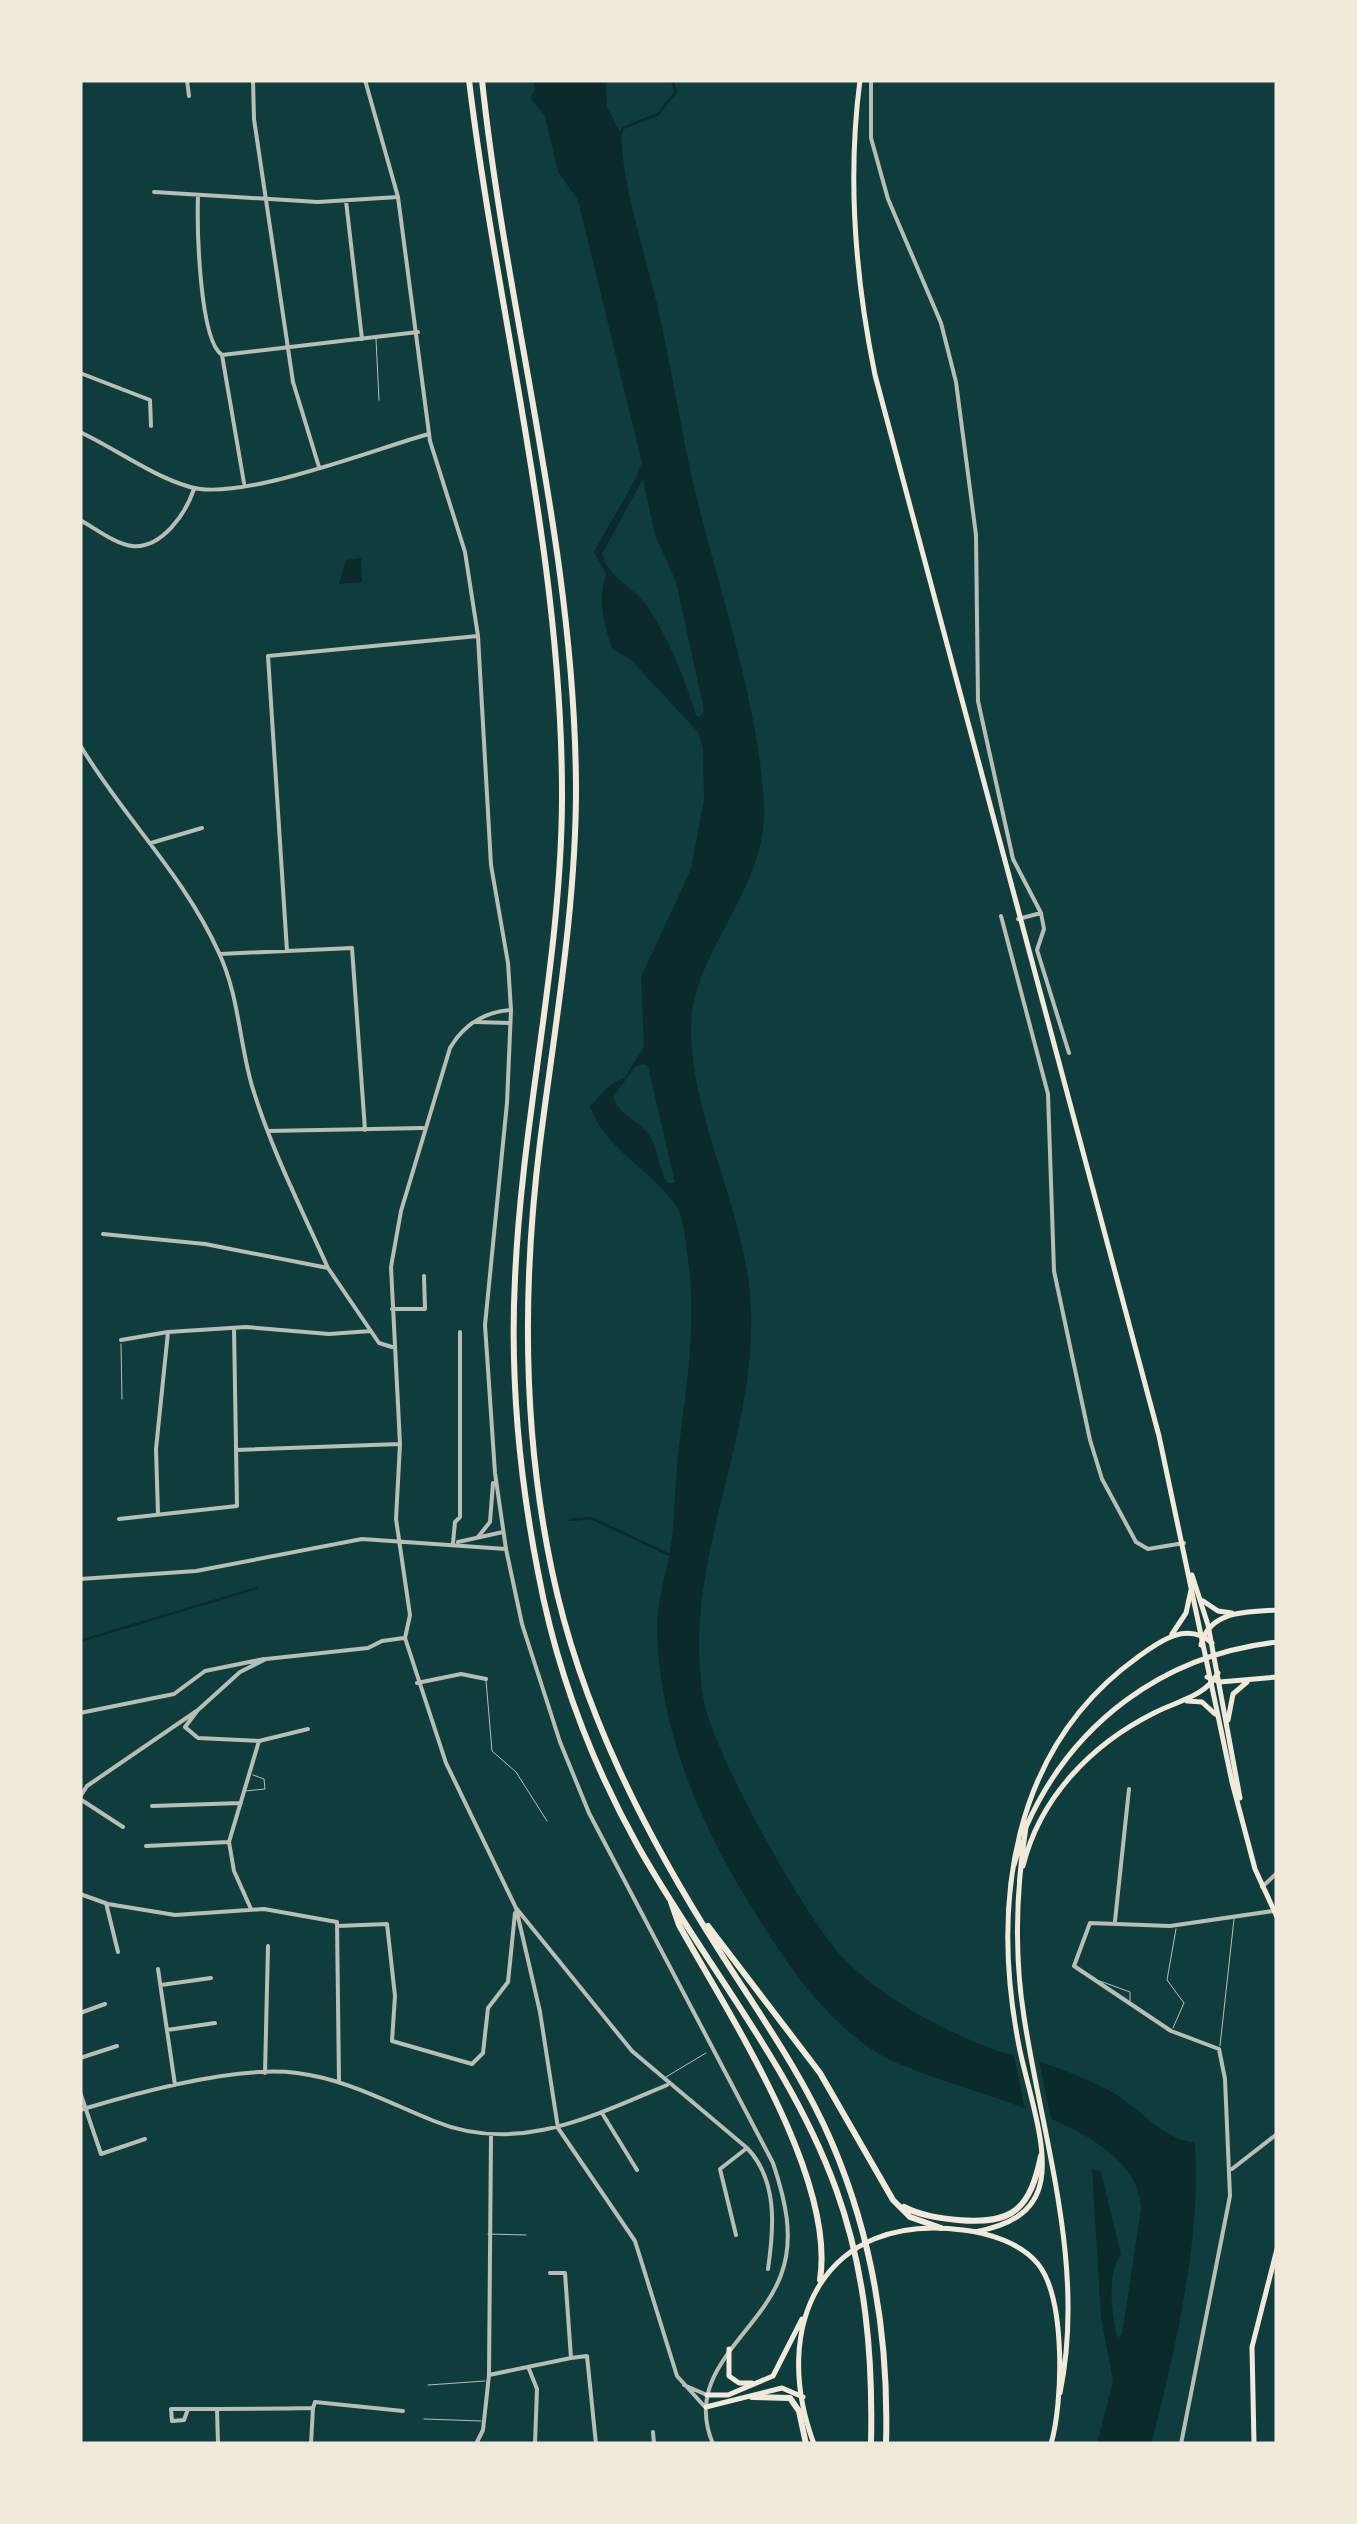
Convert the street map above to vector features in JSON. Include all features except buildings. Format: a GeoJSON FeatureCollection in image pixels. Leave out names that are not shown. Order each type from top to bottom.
{"type":"FeatureCollection","features":[{"type":"Feature","properties":{"kind":"highway"},"geometry":{"type":"LineString","coordinates":[[468,80],[546,570],[560,720],[560,869],[515,1274],[513,1355],[520,1462],[539,1580],[568,1689],[617,1806],[798,2106],[831,2178],[857,2262],[868,2329],[871,2444]]}},
{"type":"Feature","properties":{"kind":"highway"},"geometry":{"type":"LineString","coordinates":[[482,80],[560,568],[574,720],[576,790],[568,942],[540,1144],[529,1272],[527,1372],[533,1460],[553,1577],[582,1680],[627,1790],[814,2105],[861,2224],[883,2341],[886,2444]]}},
{"type":"Feature","properties":{"kind":"highway"},"geometry":{"type":"LineString","coordinates":[[670,1896],[679,1925],[752,2057],[802,2166],[822,2234],[820,2280]]}},
{"type":"Feature","properties":{"kind":"highway"},"geometry":{"type":"LineString","coordinates":[[693,1907],[820,2073],[893,2200],[910,2217],[941,2228]]}},
{"type":"Feature","properties":{"kind":"highway"},"geometry":{"type":"LineString","coordinates":[[893,2200],[926,2216],[998,2220],[1030,2196],[1041,2156]]}},
{"type":"Feature","properties":{"kind":"highway"},"geometry":{"type":"LineString","coordinates":[[752,2397],[790,2398],[798,2411],[806,2444]]}},
{"type":"Feature","properties":{"kind":"main road"},"geometry":{"type":"LineString","coordinates":[[860,80],[855,246],[874,375],[1184,1542],[1201,1645],[1228,1720],[1240,1782],[1239,1802]]}},
{"type":"Feature","properties":{"kind":"main road"},"geometry":{"type":"LineString","coordinates":[[1019,1884],[1040,1820],[1074,1770],[1129,1726],[1179,1702],[1212,1682],[1218,1673],[1203,1601],[1190,1572]]}},
{"type":"Feature","properties":{"kind":"main road"},"geometry":{"type":"LineString","coordinates":[[975,2232],[1012,2222],[1032,2204],[1042,2178],[1012,2009],[1006,1939],[1009,1883],[1026,1805],[1061,1737],[1109,1680],[1170,1636],[1184,1620],[1191,1590]]}},
{"type":"Feature","properties":{"kind":"main road"},"geometry":{"type":"LineString","coordinates":[[1203,1601],[1218,1612],[1277,1610]]}},
{"type":"Feature","properties":{"kind":"main road"},"geometry":{"type":"LineString","coordinates":[[1201,1636],[1208,1625],[1240,1614]]}},
{"type":"Feature","properties":{"kind":"main road"},"geometry":{"type":"LineString","coordinates":[[1170,1636],[1201,1636],[1212,1643]]}},
{"type":"Feature","properties":{"kind":"main road"},"geometry":{"type":"LineString","coordinates":[[1009,1883],[1026,1827],[1053,1775],[1088,1731],[1137,1692],[1182,1667],[1236,1648],[1277,1642]]}},
{"type":"Feature","properties":{"kind":"main road"},"geometry":{"type":"LineString","coordinates":[[1212,1682],[1277,1676]]}},
{"type":"Feature","properties":{"kind":"main road"},"geometry":{"type":"LineString","coordinates":[[1228,1720],[1233,1694],[1250,1681]]}},
{"type":"Feature","properties":{"kind":"main road"},"geometry":{"type":"LineString","coordinates":[[1212,1682],[1215,1714],[1262,1887],[1275,1914]]}},
{"type":"Feature","properties":{"kind":"main road"},"geometry":{"type":"LineString","coordinates":[[1179,1702],[1198,1701],[1215,1714]]}},
{"type":"Feature","properties":{"kind":"main road"},"geometry":{"type":"LineString","coordinates":[[1026,1827],[1017,1942],[1023,2014],[1062,2222],[1068,2304],[1066,2359],[1051,2444]]}},
{"type":"Feature","properties":{"kind":"main road"},"geometry":{"type":"LineString","coordinates":[[707,2396],[728,2395],[765,2380],[779,2369],[820,2280],[837,2260],[863,2242],[898,2231],[941,2228],[975,2232],[1013,2245],[1043,2272],[1057,2332],[1056,2411]]}},
{"type":"Feature","properties":{"kind":"main road"},"geometry":{"type":"LineString","coordinates":[[1254,2444],[1252,2347],[1277,2248]]}},
{"type":"Feature","properties":{"kind":"main road"},"geometry":{"type":"LineString","coordinates":[[804,2316],[803,2397],[814,2444]]}},
{"type":"Feature","properties":{"kind":"main road"},"geometry":{"type":"LineString","coordinates":[[729,2349],[726,2367],[733,2380],[746,2384],[765,2380]]}},
{"type":"Feature","properties":{"kind":"main road"},"geometry":{"type":"LineString","coordinates":[[706,2408],[782,2388],[803,2397]]}},
{"type":"Feature","properties":{"kind":"street"},"geometry":{"type":"LineString","coordinates":[[187,80],[189,96]]}},
{"type":"Feature","properties":{"kind":"street"},"geometry":{"type":"LineString","coordinates":[[253,80],[254,118],[293,382],[319,466]]}},
{"type":"Feature","properties":{"kind":"street"},"geometry":{"type":"LineString","coordinates":[[365,80],[398,198],[428,434],[465,552],[478,636],[491,865],[508,963],[511,1010],[484,1325],[494,1473],[506,1549],[522,1624],[560,1742],[589,1813],[747,2110],[782,2191],[788,2245],[782,2272],[765,2308],[712,2375],[706,2408],[713,2444]]}},
{"type":"Feature","properties":{"kind":"street"},"geometry":{"type":"LineString","coordinates":[[871,80],[871,138],[888,199],[941,323],[956,382],[976,536],[976,678],[981,720],[1013,859],[1042,913],[1044,928],[1038,950],[1069,1053]]}},
{"type":"Feature","properties":{"kind":"street"},"geometry":{"type":"LineString","coordinates":[[154,192],[268,200],[398,198]]}},
{"type":"Feature","properties":{"kind":"street"},"geometry":{"type":"LineString","coordinates":[[198,196],[200,270],[213,344],[222,355],[244,485]]}},
{"type":"Feature","properties":{"kind":"street"},"geometry":{"type":"LineString","coordinates":[[346,201],[362,339]]}},
{"type":"Feature","properties":{"kind":"street"},"geometry":{"type":"LineString","coordinates":[[222,355],[418,332]]}},
{"type":"Feature","properties":{"kind":"street"},"geometry":{"type":"LineString","coordinates":[[80,373],[150,400],[151,426]]}},
{"type":"Feature","properties":{"kind":"street"},"geometry":{"type":"LineString","coordinates":[[80,432],[194,488],[244,485],[428,434]]}},
{"type":"Feature","properties":{"kind":"street"},"geometry":{"type":"LineString","coordinates":[[80,520],[123,543],[146,544],[172,528],[194,488]]}},
{"type":"Feature","properties":{"kind":"street"},"geometry":{"type":"LineString","coordinates":[[288,951],[265,665],[268,656],[478,636]]}},
{"type":"Feature","properties":{"kind":"street"},"geometry":{"type":"LineString","coordinates":[[80,744],[196,907],[220,954],[238,1009],[251,1083],[268,1131],[328,1268],[380,1343],[392,1346]]}},
{"type":"Feature","properties":{"kind":"street"},"geometry":{"type":"LineString","coordinates":[[151,844],[202,828]]}},
{"type":"Feature","properties":{"kind":"street"},"geometry":{"type":"LineString","coordinates":[[1018,919],[1042,913]]}},
{"type":"Feature","properties":{"kind":"street"},"geometry":{"type":"LineString","coordinates":[[1001,916],[1048,1094],[1054,1271],[1090,1440],[1102,1479],[1136,1542],[1154,1549],[1184,1542]]}},
{"type":"Feature","properties":{"kind":"street"},"geometry":{"type":"LineString","coordinates":[[220,954],[352,948],[364,1130]]}},
{"type":"Feature","properties":{"kind":"street"},"geometry":{"type":"LineString","coordinates":[[511,1010],[489,1012],[450,1048],[397,1229],[390,1310],[400,1444],[396,1529],[410,1606],[405,1638],[446,1763],[491,1849],[516,1908],[540,2012],[558,2128],[633,2238],[680,2383],[706,2408]]}},
{"type":"Feature","properties":{"kind":"street"},"geometry":{"type":"LineString","coordinates":[[475,1022],[511,1023]]}},
{"type":"Feature","properties":{"kind":"street"},"geometry":{"type":"LineString","coordinates":[[268,1131],[425,1128]]}},
{"type":"Feature","properties":{"kind":"street"},"geometry":{"type":"LineString","coordinates":[[104,1234],[206,1244],[328,1268]]}},
{"type":"Feature","properties":{"kind":"street"},"geometry":{"type":"LineString","coordinates":[[390,1310],[424,1309],[424,1276]]}},
{"type":"Feature","properties":{"kind":"street"},"geometry":{"type":"LineString","coordinates":[[121,1340],[234,1328],[329,1334],[371,1331]]}},
{"type":"Feature","properties":{"kind":"street"},"geometry":{"type":"LineString","coordinates":[[119,1519],[237,1506],[234,1328]]}},
{"type":"Feature","properties":{"kind":"street"},"geometry":{"type":"LineString","coordinates":[[158,1514],[156,1449],[168,1332]]}},
{"type":"Feature","properties":{"kind":"street"},"geometry":{"type":"LineString","coordinates":[[454,1543],[460,1517],[460,1332]]}},
{"type":"Feature","properties":{"kind":"street"},"geometry":{"type":"LineString","coordinates":[[236,1450],[400,1444]]}},
{"type":"Feature","properties":{"kind":"street"},"geometry":{"type":"LineString","coordinates":[[478,1537],[490,1522],[494,1473]]}},
{"type":"Feature","properties":{"kind":"street"},"geometry":{"type":"LineString","coordinates":[[454,1543],[503,1532]]}},
{"type":"Feature","properties":{"kind":"street"},"geometry":{"type":"LineString","coordinates":[[80,1579],[196,1571],[286,1557],[343,1542],[399,1540],[506,1549]]}},
{"type":"Feature","properties":{"kind":"street"},"geometry":{"type":"LineString","coordinates":[[80,1713],[174,1694],[220,1665],[368,1648],[382,1640],[405,1638]]}},
{"type":"Feature","properties":{"kind":"street"},"geometry":{"type":"LineString","coordinates":[[123,1827],[80,1794],[198,1710],[240,1672],[266,1659]]}},
{"type":"Feature","properties":{"kind":"street"},"geometry":{"type":"LineString","coordinates":[[417,1682],[461,1674],[486,1679]]}},
{"type":"Feature","properties":{"kind":"street"},"geometry":{"type":"LineString","coordinates":[[198,1710],[185,1727],[198,1738],[260,1741],[308,1729]]}},
{"type":"Feature","properties":{"kind":"street"},"geometry":{"type":"LineString","coordinates":[[251,1909],[234,1871],[228,1842],[260,1741]]}},
{"type":"Feature","properties":{"kind":"street"},"geometry":{"type":"LineString","coordinates":[[1115,1921],[1129,1789]]}},
{"type":"Feature","properties":{"kind":"street"},"geometry":{"type":"LineString","coordinates":[[152,1806],[241,1803]]}},
{"type":"Feature","properties":{"kind":"street"},"geometry":{"type":"LineString","coordinates":[[146,1846],[228,1842]]}},
{"type":"Feature","properties":{"kind":"street"},"geometry":{"type":"LineString","coordinates":[[80,1870],[80,1878]]}},
{"type":"Feature","properties":{"kind":"street"},"geometry":{"type":"LineString","coordinates":[[1262,1887],[1277,1873]]}},
{"type":"Feature","properties":{"kind":"street"},"geometry":{"type":"LineString","coordinates":[[80,1894],[106,1903],[175,1914],[280,1910],[337,1926],[388,1924],[394,1996],[392,2041],[472,2064],[482,2053],[488,2008],[508,1982],[516,1908]]}},
{"type":"Feature","properties":{"kind":"street"},"geometry":{"type":"LineString","coordinates":[[106,1903],[118,1952]]}},
{"type":"Feature","properties":{"kind":"street"},"geometry":{"type":"LineString","coordinates":[[516,1908],[664,2082],[747,2148],[760,2164],[770,2193],[773,2228],[768,2268]]}},
{"type":"Feature","properties":{"kind":"street"},"geometry":{"type":"LineString","coordinates":[[1181,2444],[1232,2169],[1218,2049],[1172,2031],[1074,1966],[1090,1923],[1177,1925],[1275,1914]]}},
{"type":"Feature","properties":{"kind":"street"},"geometry":{"type":"LineString","coordinates":[[337,1926],[339,2081]]}},
{"type":"Feature","properties":{"kind":"street"},"geometry":{"type":"LineString","coordinates":[[266,2073],[268,1946]]}},
{"type":"Feature","properties":{"kind":"street"},"geometry":{"type":"LineString","coordinates":[[158,1969],[175,2085]]}},
{"type":"Feature","properties":{"kind":"street"},"geometry":{"type":"LineString","coordinates":[[160,1985],[212,1978]]}},
{"type":"Feature","properties":{"kind":"street"},"geometry":{"type":"LineString","coordinates":[[80,2013],[105,2004]]}},
{"type":"Feature","properties":{"kind":"street"},"geometry":{"type":"LineString","coordinates":[[167,2030],[216,2022]]}},
{"type":"Feature","properties":{"kind":"street"},"geometry":{"type":"LineString","coordinates":[[80,2058],[117,2046]]}},
{"type":"Feature","properties":{"kind":"street"},"geometry":{"type":"LineString","coordinates":[[83,2109],[175,2085],[296,2072],[339,2081],[456,2129],[491,2136],[558,2128],[602,2113],[664,2082]]}},
{"type":"Feature","properties":{"kind":"street"},"geometry":{"type":"LineString","coordinates":[[80,2092],[101,2154],[145,2139]]}},
{"type":"Feature","properties":{"kind":"street"},"geometry":{"type":"LineString","coordinates":[[602,2113],[637,2170]]}},
{"type":"Feature","properties":{"kind":"street"},"geometry":{"type":"LineString","coordinates":[[1232,2169],[1277,2134]]}},
{"type":"Feature","properties":{"kind":"street"},"geometry":{"type":"LineString","coordinates":[[476,2444],[484,2421],[488,2378],[491,2136]]}},
{"type":"Feature","properties":{"kind":"street"},"geometry":{"type":"LineString","coordinates":[[736,2235],[720,2170],[747,2148]]}},
{"type":"Feature","properties":{"kind":"street"},"geometry":{"type":"LineString","coordinates":[[550,2273],[565,2273],[572,2358]]}},
{"type":"Feature","properties":{"kind":"street"},"geometry":{"type":"LineString","coordinates":[[488,2378],[588,2356],[596,2444]]}},
{"type":"Feature","properties":{"kind":"street"},"geometry":{"type":"LineString","coordinates":[[529,2369],[536,2389],[535,2444]]}},
{"type":"Feature","properties":{"kind":"street"},"geometry":{"type":"LineString","coordinates":[[680,2383],[707,2396]]}},
{"type":"Feature","properties":{"kind":"street"},"geometry":{"type":"LineString","coordinates":[[311,2444],[314,2402],[403,2411]]}},
{"type":"Feature","properties":{"kind":"street"},"geometry":{"type":"LineString","coordinates":[[188,2409],[313,2408]]}},
{"type":"Feature","properties":{"kind":"street"},"geometry":{"type":"LineString","coordinates":[[217,2409],[218,2443]]}},
{"type":"Feature","properties":{"kind":"street"},"geometry":{"type":"LineString","coordinates":[[652,2432],[654,2444]]}},
{"type":"Feature","properties":{"kind":"lane"},"geometry":{"type":"LineString","coordinates":[[376,337],[381,368],[379,400]]}},
{"type":"Feature","properties":{"kind":"lane"},"geometry":{"type":"LineString","coordinates":[[121,1340],[122,1400]]}},
{"type":"Feature","properties":{"kind":"lane"},"geometry":{"type":"LineString","coordinates":[[486,1679],[492,1751],[516,1772],[547,1822]]}},
{"type":"Feature","properties":{"kind":"lane"},"geometry":{"type":"LineString","coordinates":[[245,1790],[261,1792],[266,1785],[261,1777],[250,1775]]}},
{"type":"Feature","properties":{"kind":"lane"},"geometry":{"type":"LineString","coordinates":[[1218,2049],[1234,1918]]}},
{"type":"Feature","properties":{"kind":"lane"},"geometry":{"type":"LineString","coordinates":[[1172,2031],[1184,2003],[1166,1980],[1177,1925]]}},
{"type":"Feature","properties":{"kind":"lane"},"geometry":{"type":"LineString","coordinates":[[664,2082],[706,2054]]}},
{"type":"Feature","properties":{"kind":"lane"},"geometry":{"type":"LineString","coordinates":[[488,2234],[526,2235]]}},
{"type":"Feature","properties":{"kind":"lane"},"geometry":{"type":"LineString","coordinates":[[428,2385],[488,2378]]}},
{"type":"Feature","properties":{"kind":"lane"},"geometry":{"type":"LineString","coordinates":[[424,2419],[484,2421]]}},
{"type":"Feature","properties":{"kind":"water"},"geometry":{"type":"Polygon","coordinates":[[[533,80],[606,80],[607,107],[621,134],[630,198],[662,325],[691,474],[744,677],[760,760],[763,834],[743,892],[703,974],[694,1002],[691,1031],[701,1102],[741,1241],[751,1313],[740,1421],[702,1598],[699,1650],[704,1702],[744,1799],[788,1879],[849,1964],[932,2022],[994,2050],[1091,2081],[1174,2137],[1195,2142],[1190,2254],[1169,2372],[1151,2444],[1097,2444],[1113,2381],[1101,2317],[1092,2169],[1101,2172],[1121,2254],[1112,2284],[1117,2338],[1122,2334],[1141,2209],[1131,2176],[1106,2150],[1070,2127],[897,2063],[868,2047],[831,2015],[784,1958],[727,1866],[696,1801],[672,1733],[664,1698],[657,1627],[672,1534],[690,1354],[690,1278],[685,1236],[678,1209],[657,1183],[607,1136],[590,1106],[610,1085],[624,1078],[644,1047],[641,977],[691,869],[704,800],[703,748],[698,732],[630,659],[612,649],[606,630],[602,602],[606,574],[594,552],[642,463],[578,200],[558,172],[545,116],[530,98],[535,89],[533,80]],[[643,479],[602,554],[610,569],[643,600],[656,620],[700,717],[704,710],[676,582],[655,535],[643,479]],[[648,1066],[635,1067],[613,1097],[647,1132],[665,1178],[668,1183],[675,1183],[648,1066]]]}},
{"type":"Feature","properties":{"kind":"water"},"geometry":{"type":"Polygon","coordinates":[[[361,558],[362,582],[339,584],[346,560],[361,558]]]}},
{"type":"Feature","properties":{"kind":"pier"},"geometry":{"type":"Polygon","coordinates":[[[1013,2050],[1038,2056],[1053,2128],[1026,2115],[1013,2050]]]}},
{"type":"Feature","properties":{"kind":"waterway"},"geometry":{"type":"LineString","coordinates":[[621,134],[623,128],[658,114],[676,92],[672,80]]}},
{"type":"Feature","properties":{"kind":"waterway"},"geometry":{"type":"LineString","coordinates":[[570,1520],[591,1518],[670,1555]]}},
{"type":"Feature","properties":{"kind":"waterway"},"geometry":{"type":"LineString","coordinates":[[80,1641],[257,1588]]}}]}
